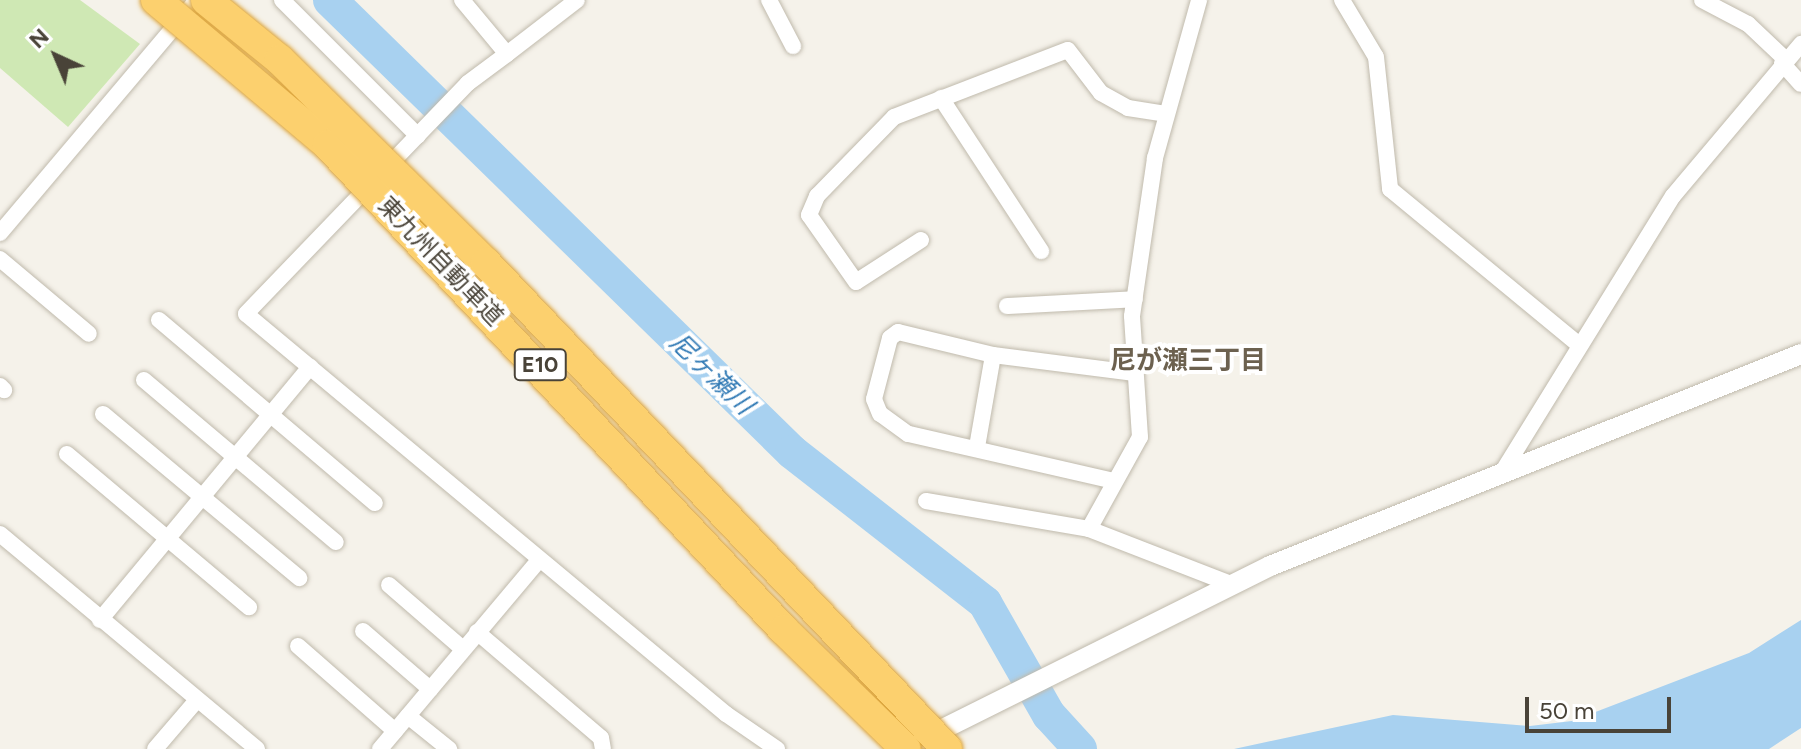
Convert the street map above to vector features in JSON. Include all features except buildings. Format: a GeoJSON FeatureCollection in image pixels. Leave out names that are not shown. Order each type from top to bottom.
{"type":"FeatureCollection","features":[{"type":"Feature","properties":{"kind":"highway","name":"東九州自動車道"},"geometry":{"type":"LineString","coordinates":[[156,0],[328,145],[904,749]]}},
{"type":"Feature","properties":{"kind":"highway","name":"東九州自動車道"},"geometry":{"type":"LineString","coordinates":[[206,0],[280,60],[486,263],[947,749]]}},
{"type":"Feature","properties":{"kind":"street"},"geometry":{"type":"LineString","coordinates":[[0,233],[197,0]]}},
{"type":"Feature","properties":{"kind":"street"},"geometry":{"type":"LineString","coordinates":[[282,0],[418,136]]}},
{"type":"Feature","properties":{"kind":"street"},"geometry":{"type":"LineString","coordinates":[[462,0],[507,54]]}},
{"type":"Feature","properties":{"kind":"street"},"geometry":{"type":"LineString","coordinates":[[577,0],[507,54],[418,136],[246,314],[539,560],[777,749]]}},
{"type":"Feature","properties":{"kind":"street"},"geometry":{"type":"LineString","coordinates":[[769,0],[793,46]]}},
{"type":"Feature","properties":{"kind":"street"},"geometry":{"type":"LineString","coordinates":[[1089,529],[1140,437],[1133,373],[1135,299],[1166,114],[1199,0]]}},
{"type":"Feature","properties":{"kind":"street"},"geometry":{"type":"LineString","coordinates":[[1342,0],[1376,57],[1390,189],[1578,344]]}},
{"type":"Feature","properties":{"kind":"street"},"geometry":{"type":"LineString","coordinates":[[1702,0],[1748,24],[1801,84]]}},
{"type":"Feature","properties":{"kind":"street"},"geometry":{"type":"LineString","coordinates":[[1503,471],[1578,344],[1673,196],[1783,61],[1801,44]]}},
{"type":"Feature","properties":{"kind":"street"},"geometry":{"type":"LineString","coordinates":[[921,240],[856,282],[809,206],[883,126],[941,98],[1068,50],[1101,93],[1128,108],[1166,114]]}},
{"type":"Feature","properties":{"kind":"street"},"geometry":{"type":"LineString","coordinates":[[941,98],[1041,251]]}},
{"type":"Feature","properties":{"kind":"street"},"geometry":{"type":"LineString","coordinates":[[0,259],[89,334]]}},
{"type":"Feature","properties":{"kind":"street"},"geometry":{"type":"LineString","coordinates":[[1007,306],[1135,299]]}},
{"type":"Feature","properties":{"kind":"street"},"geometry":{"type":"LineString","coordinates":[[159,320],[375,503]]}},
{"type":"Feature","properties":{"kind":"street"},"geometry":{"type":"LineString","coordinates":[[1114,481],[977,447],[908,434],[880,414],[874,399],[890,338],[898,332],[993,355],[1133,373]]}},
{"type":"Feature","properties":{"kind":"street"},"geometry":{"type":"LineString","coordinates":[[904,749],[1231,584],[1503,471],[1801,354]]}},
{"type":"Feature","properties":{"kind":"street"},"geometry":{"type":"LineString","coordinates":[[977,447],[993,355]]}},
{"type":"Feature","properties":{"kind":"street"},"geometry":{"type":"LineString","coordinates":[[100,620],[310,367]]}},
{"type":"Feature","properties":{"kind":"street"},"geometry":{"type":"LineString","coordinates":[[144,380],[336,542]]}},
{"type":"Feature","properties":{"kind":"street"},"geometry":{"type":"LineString","coordinates":[[103,414],[299,578]]}},
{"type":"Feature","properties":{"kind":"street"},"geometry":{"type":"LineString","coordinates":[[67,454],[249,607]]}},
{"type":"Feature","properties":{"kind":"street"},"geometry":{"type":"LineString","coordinates":[[926,501],[1089,529],[1231,584]]}},
{"type":"Feature","properties":{"kind":"street"},"geometry":{"type":"LineString","coordinates":[[0,534],[257,749]]}},
{"type":"Feature","properties":{"kind":"street"},"geometry":{"type":"LineString","coordinates":[[380,749],[539,560]]}},
{"type":"Feature","properties":{"kind":"street"},"geometry":{"type":"LineString","coordinates":[[389,585],[463,649]]}},
{"type":"Feature","properties":{"kind":"street"},"geometry":{"type":"LineString","coordinates":[[363,631],[430,689]]}},
{"type":"Feature","properties":{"kind":"street"},"geometry":{"type":"LineString","coordinates":[[477,632],[601,738],[603,749]]}},
{"type":"Feature","properties":{"kind":"street"},"geometry":{"type":"LineString","coordinates":[[298,646],[395,731]]}},
{"type":"Feature","properties":{"kind":"street"},"geometry":{"type":"LineString","coordinates":[[155,749],[197,700]]}},
{"type":"Feature","properties":{"kind":"street"},"geometry":{"type":"LineString","coordinates":[[408,716],[449,749]]}},
{"type":"Feature","properties":{"kind":"green space"},"geometry":{"type":"Polygon","coordinates":[[[0,0],[80,0],[140,44],[68,127],[0,68],[0,0]]]}},
{"type":"Feature","properties":{"kind":"water"},"geometry":{"type":"Polygon","coordinates":[[[1801,620],[1801,728],[1769,749],[1234,749],[1393,715],[1530,726],[1572,721],[1749,653],[1801,620]]]}},
{"type":"Feature","properties":{"kind":"waterway","name":"尼ヶ瀬川"},"geometry":{"type":"LineString","coordinates":[[330,0],[792,452],[985,603],[1049,715],[1080,749]]}},
{"type":"Feature","properties":{"kind":"district","name":"尼が瀬三丁目"},"geometry":{"type":"Point","coordinates":[1188,361]}}]}
